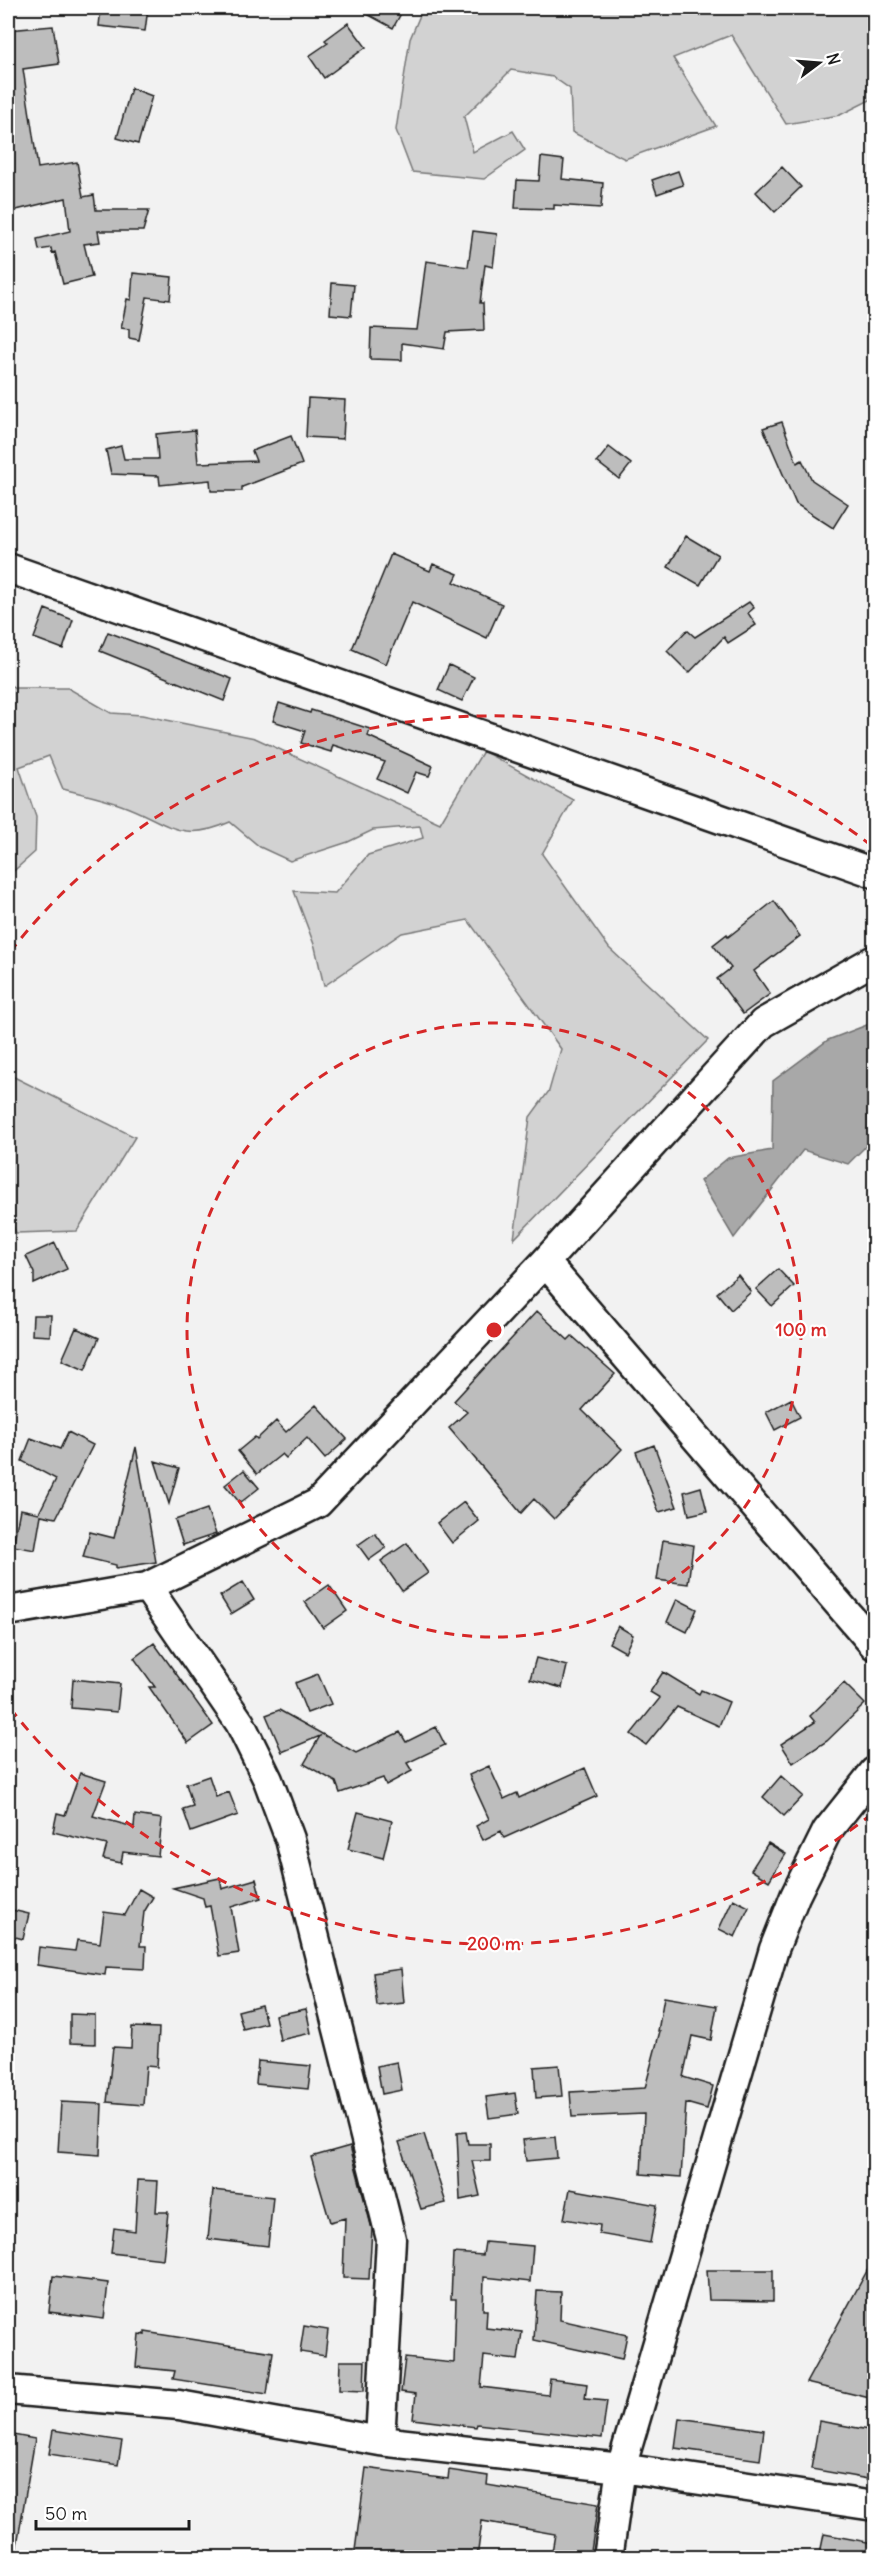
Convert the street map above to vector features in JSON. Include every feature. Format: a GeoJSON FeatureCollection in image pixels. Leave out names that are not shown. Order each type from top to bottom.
{"type":"FeatureCollection","features":[{"type":"Feature","properties":{"kind":"street"},"geometry":{"type":"LineString","coordinates":[[8,568],[874,873]]}},
{"type":"Feature","properties":{"kind":"street"},"geometry":{"type":"LineString","coordinates":[[8,1611],[147,1587],[318,1503],[545,1262],[763,1023],[874,960]]}},
{"type":"Feature","properties":{"kind":"street"},"geometry":{"type":"LineString","coordinates":[[545,1262],[874,1645]]}},
{"type":"Feature","properties":{"kind":"street"},"geometry":{"type":"LineString","coordinates":[[147,1587],[240,1723],[268,1780],[290,1839],[391,2239],[380,2441]]}},
{"type":"Feature","properties":{"kind":"street"},"geometry":{"type":"LineString","coordinates":[[608,2558],[621,2468],[774,1949],[795,1896],[827,1831],[874,1772]]}},
{"type":"Feature","properties":{"kind":"street"},"geometry":{"type":"LineString","coordinates":[[8,2390],[179,2405],[380,2441],[621,2468],[874,2506]]}},
{"type":"Feature","properties":{"kind":"shaded area"},"geometry":{"type":"Polygon","coordinates":[[[423,8],[874,8],[874,98],[840,115],[786,124],[731,35],[673,58],[716,126],[625,159],[572,132],[570,89],[553,77],[511,70],[464,117],[473,152],[513,131],[525,150],[484,179],[412,172],[396,130],[410,39],[423,8]]]}},
{"type":"Feature","properties":{"kind":"shaded area"},"geometry":{"type":"Polygon","coordinates":[[[8,684],[15,688],[68,688],[111,713],[142,715],[255,738],[440,823],[483,751],[573,800],[542,854],[609,948],[708,1040],[514,1239],[530,1117],[549,1091],[561,1049],[468,920],[402,933],[324,986],[315,947],[294,891],[335,893],[368,855],[423,838],[420,826],[373,830],[348,842],[290,861],[260,847],[230,822],[213,829],[185,831],[114,803],[63,789],[49,756],[19,767],[36,817],[35,852],[8,876],[8,684]]]}},
{"type":"Feature","properties":{"kind":"shaded area"},"geometry":{"type":"Polygon","coordinates":[[[872,1023],[874,1027],[874,1138],[848,1164],[803,1150],[734,1238],[700,1181],[728,1158],[772,1150],[773,1081],[828,1040],[872,1023]]]}},
{"type":"Feature","properties":{"kind":"shaded area"},"geometry":{"type":"Polygon","coordinates":[[[8,1074],[135,1137],[77,1231],[16,1233],[8,1214],[8,1074]]]}},
{"type":"Feature","properties":{"kind":"building"},"geometry":{"type":"Polygon","coordinates":[[[101,8],[148,8],[145,31],[99,26],[101,8]]]}},
{"type":"Feature","properties":{"kind":"building"},"geometry":{"type":"Polygon","coordinates":[[[356,8],[404,8],[393,28],[356,8]]]}},
{"type":"Feature","properties":{"kind":"building"},"geometry":{"type":"Polygon","coordinates":[[[348,23],[366,47],[324,78],[309,56],[328,43],[325,40],[348,23]]]}},
{"type":"Feature","properties":{"kind":"building"},"geometry":{"type":"Polygon","coordinates":[[[53,26],[59,64],[23,69],[38,168],[77,162],[83,197],[94,195],[96,210],[149,210],[143,231],[98,231],[100,242],[84,244],[92,277],[63,284],[55,252],[52,253],[51,248],[39,250],[37,239],[70,231],[66,198],[8,212],[8,30],[53,26]]]}},
{"type":"Feature","properties":{"kind":"building"},"geometry":{"type":"Polygon","coordinates":[[[131,88],[152,96],[138,144],[117,138],[131,88]]]}},
{"type":"Feature","properties":{"kind":"building"},"geometry":{"type":"Polygon","coordinates":[[[541,157],[564,160],[562,179],[603,183],[601,208],[554,205],[554,209],[515,208],[517,180],[539,181],[541,157]]]}},
{"type":"Feature","properties":{"kind":"building"},"geometry":{"type":"Polygon","coordinates":[[[782,167],[801,187],[775,212],[756,192],[782,167]]]}},
{"type":"Feature","properties":{"kind":"building"},"geometry":{"type":"Polygon","coordinates":[[[678,171],[683,185],[657,194],[652,180],[678,171]]]}},
{"type":"Feature","properties":{"kind":"building"},"geometry":{"type":"Polygon","coordinates":[[[473,231],[497,234],[493,267],[485,265],[480,303],[483,303],[484,330],[447,332],[444,349],[402,343],[402,360],[370,359],[371,328],[417,330],[426,261],[468,267],[473,231]]]}},
{"type":"Feature","properties":{"kind":"building"},"geometry":{"type":"Polygon","coordinates":[[[133,273],[172,277],[170,300],[147,297],[139,340],[129,338],[129,329],[121,328],[127,299],[131,300],[133,273]]]}},
{"type":"Feature","properties":{"kind":"building"},"geometry":{"type":"Polygon","coordinates":[[[332,283],[354,285],[351,316],[330,314],[332,283]]]}},
{"type":"Feature","properties":{"kind":"building"},"geometry":{"type":"Polygon","coordinates":[[[308,398],[345,400],[343,439],[306,437],[308,398]]]}},
{"type":"Feature","properties":{"kind":"building"},"geometry":{"type":"Polygon","coordinates":[[[782,422],[797,463],[802,460],[812,480],[848,504],[833,528],[796,504],[763,428],[782,422]]]}},
{"type":"Feature","properties":{"kind":"building"},"geometry":{"type":"Polygon","coordinates":[[[195,430],[198,463],[256,461],[252,451],[291,436],[302,464],[242,487],[242,491],[211,491],[210,480],[160,485],[159,476],[111,474],[106,450],[121,446],[124,459],[158,459],[156,434],[195,430]]]}},
{"type":"Feature","properties":{"kind":"building"},"geometry":{"type":"Polygon","coordinates":[[[609,447],[631,464],[619,479],[597,462],[609,447]]]}},
{"type":"Feature","properties":{"kind":"building"},"geometry":{"type":"Polygon","coordinates":[[[686,536],[718,555],[700,585],[668,567],[686,536]]]}},
{"type":"Feature","properties":{"kind":"building"},"geometry":{"type":"Polygon","coordinates":[[[391,554],[430,571],[433,564],[458,574],[454,582],[502,604],[487,638],[412,602],[386,664],[352,649],[391,554]]]}},
{"type":"Feature","properties":{"kind":"building"},"geometry":{"type":"Polygon","coordinates":[[[749,602],[754,608],[748,613],[756,625],[728,643],[724,637],[689,673],[667,651],[687,630],[695,637],[749,602]]]}},
{"type":"Feature","properties":{"kind":"building"},"geometry":{"type":"Polygon","coordinates":[[[45,609],[73,620],[63,649],[34,638],[45,609]]]}},
{"type":"Feature","properties":{"kind":"building"},"geometry":{"type":"Polygon","coordinates":[[[108,632],[232,679],[224,701],[100,651],[108,632]]]}},
{"type":"Feature","properties":{"kind":"building"},"geometry":{"type":"Polygon","coordinates":[[[449,665],[474,677],[462,701],[438,690],[449,665]]]}},
{"type":"Feature","properties":{"kind":"building"},"geometry":{"type":"Polygon","coordinates":[[[279,703],[310,713],[311,710],[370,729],[368,736],[433,766],[429,776],[416,772],[407,793],[377,779],[385,762],[333,745],[331,752],[301,743],[305,731],[273,721],[279,703]]]}},
{"type":"Feature","properties":{"kind":"building"},"geometry":{"type":"Polygon","coordinates":[[[774,901],[800,936],[754,971],[770,994],[743,1014],[717,979],[731,968],[713,945],[727,934],[728,937],[774,901]]]}},
{"type":"Feature","properties":{"kind":"building"},"geometry":{"type":"Polygon","coordinates":[[[55,1243],[67,1269],[34,1284],[34,1273],[26,1256],[55,1243]]]}},
{"type":"Feature","properties":{"kind":"building"},"geometry":{"type":"Polygon","coordinates":[[[778,1269],[794,1286],[772,1306],[756,1289],[778,1269]]]}},
{"type":"Feature","properties":{"kind":"building"},"geometry":{"type":"Polygon","coordinates":[[[738,1275],[751,1292],[731,1310],[717,1293],[738,1275]]]}},
{"type":"Feature","properties":{"kind":"building"},"geometry":{"type":"Polygon","coordinates":[[[537,1311],[568,1340],[572,1336],[615,1374],[582,1410],[622,1449],[554,1519],[534,1499],[521,1513],[449,1428],[467,1412],[454,1401],[537,1311]]]}},
{"type":"Feature","properties":{"kind":"building"},"geometry":{"type":"Polygon","coordinates":[[[33,1315],[51,1315],[50,1336],[32,1335],[33,1315]]]}},
{"type":"Feature","properties":{"kind":"building"},"geometry":{"type":"Polygon","coordinates":[[[76,1328],[99,1338],[85,1370],[62,1360],[76,1328]]]}},
{"type":"Feature","properties":{"kind":"building"},"geometry":{"type":"Polygon","coordinates":[[[791,1399],[800,1417],[775,1430],[766,1412],[791,1399]]]}},
{"type":"Feature","properties":{"kind":"building"},"geometry":{"type":"Polygon","coordinates":[[[316,1405],[347,1439],[325,1459],[307,1438],[286,1458],[282,1454],[257,1474],[238,1451],[255,1437],[257,1439],[276,1421],[286,1432],[316,1405]]]}},
{"type":"Feature","properties":{"kind":"building"},"geometry":{"type":"Polygon","coordinates":[[[68,1432],[93,1445],[56,1518],[41,1515],[35,1550],[13,1546],[20,1509],[39,1513],[56,1479],[22,1461],[31,1438],[60,1449],[68,1432]]]}},
{"type":"Feature","properties":{"kind":"building"},"geometry":{"type":"Polygon","coordinates":[[[654,1445],[677,1507],[659,1512],[636,1452],[654,1445]]]}},
{"type":"Feature","properties":{"kind":"building"},"geometry":{"type":"Polygon","coordinates":[[[136,1447],[156,1562],[116,1568],[116,1565],[83,1557],[90,1532],[114,1538],[136,1447]]]}},
{"type":"Feature","properties":{"kind":"building"},"geometry":{"type":"Polygon","coordinates":[[[155,1461],[179,1468],[169,1504],[155,1461]]]}},
{"type":"Feature","properties":{"kind":"building"},"geometry":{"type":"Polygon","coordinates":[[[244,1470],[259,1488],[240,1503],[225,1485],[244,1470]]]}},
{"type":"Feature","properties":{"kind":"building"},"geometry":{"type":"Polygon","coordinates":[[[701,1487],[707,1511],[689,1515],[684,1492],[701,1487]]]}},
{"type":"Feature","properties":{"kind":"building"},"geometry":{"type":"Polygon","coordinates":[[[464,1502],[479,1521],[452,1543],[437,1523],[464,1502]]]}},
{"type":"Feature","properties":{"kind":"building"},"geometry":{"type":"Polygon","coordinates":[[[207,1509],[216,1534],[183,1545],[175,1520],[207,1509]]]}},
{"type":"Feature","properties":{"kind":"building"},"geometry":{"type":"Polygon","coordinates":[[[375,1533],[386,1548],[369,1560],[358,1545],[375,1533]]]}},
{"type":"Feature","properties":{"kind":"building"},"geometry":{"type":"Polygon","coordinates":[[[663,1540],[693,1545],[688,1584],[657,1580],[663,1540]]]}},
{"type":"Feature","properties":{"kind":"building"},"geometry":{"type":"Polygon","coordinates":[[[407,1543],[428,1573],[402,1591],[381,1561],[407,1543]]]}},
{"type":"Feature","properties":{"kind":"building"},"geometry":{"type":"Polygon","coordinates":[[[243,1582],[254,1600],[231,1614],[220,1596],[243,1582]]]}},
{"type":"Feature","properties":{"kind":"building"},"geometry":{"type":"Polygon","coordinates":[[[329,1585],[347,1611],[323,1628],[305,1602],[329,1585]]]}},
{"type":"Feature","properties":{"kind":"building"},"geometry":{"type":"Polygon","coordinates":[[[677,1599],[697,1609],[687,1632],[667,1622],[677,1599]]]}},
{"type":"Feature","properties":{"kind":"building"},"geometry":{"type":"Polygon","coordinates":[[[618,1626],[633,1635],[625,1652],[609,1643],[618,1626]]]}},
{"type":"Feature","properties":{"kind":"building"},"geometry":{"type":"Polygon","coordinates":[[[154,1643],[213,1725],[188,1743],[149,1687],[155,1687],[134,1658],[154,1643]]]}},
{"type":"Feature","properties":{"kind":"building"},"geometry":{"type":"Polygon","coordinates":[[[536,1658],[567,1666],[562,1688],[530,1679],[536,1658]]]}},
{"type":"Feature","properties":{"kind":"building"},"geometry":{"type":"Polygon","coordinates":[[[663,1672],[699,1694],[701,1690],[729,1702],[719,1726],[677,1707],[646,1745],[631,1734],[660,1698],[650,1692],[663,1672]]]}},
{"type":"Feature","properties":{"kind":"building"},"geometry":{"type":"Polygon","coordinates":[[[318,1674],[331,1704],[307,1713],[295,1683],[318,1674]]]}},
{"type":"Feature","properties":{"kind":"building"},"geometry":{"type":"Polygon","coordinates":[[[73,1679],[120,1684],[117,1712],[71,1708],[73,1679]]]}},
{"type":"Feature","properties":{"kind":"building"},"geometry":{"type":"Polygon","coordinates":[[[844,1683],[865,1704],[827,1741],[793,1763],[781,1744],[815,1722],[810,1716],[844,1683]]]}},
{"type":"Feature","properties":{"kind":"building"},"geometry":{"type":"Polygon","coordinates":[[[279,1710],[356,1753],[400,1732],[406,1742],[436,1727],[445,1745],[407,1763],[412,1771],[386,1785],[383,1778],[340,1793],[336,1782],[304,1764],[320,1736],[282,1752],[266,1715],[279,1710]]]}},
{"type":"Feature","properties":{"kind":"building"},"geometry":{"type":"Polygon","coordinates":[[[489,1766],[504,1799],[517,1793],[519,1798],[585,1768],[597,1796],[504,1838],[501,1831],[483,1840],[476,1826],[489,1819],[469,1775],[489,1766]]]}},
{"type":"Feature","properties":{"kind":"building"},"geometry":{"type":"Polygon","coordinates":[[[80,1773],[106,1781],[93,1816],[134,1827],[135,1815],[162,1819],[158,1856],[123,1852],[121,1863],[103,1859],[107,1845],[53,1832],[57,1813],[65,1815],[80,1773]]]}},
{"type":"Feature","properties":{"kind":"building"},"geometry":{"type":"Polygon","coordinates":[[[209,1776],[216,1797],[229,1792],[238,1815],[191,1832],[183,1809],[193,1806],[186,1784],[209,1776]]]}},
{"type":"Feature","properties":{"kind":"building"},"geometry":{"type":"Polygon","coordinates":[[[781,1776],[803,1796],[784,1816],[763,1797],[781,1776]]]}},
{"type":"Feature","properties":{"kind":"building"},"geometry":{"type":"Polygon","coordinates":[[[358,1812],[392,1821],[383,1858],[348,1849],[358,1812]]]}},
{"type":"Feature","properties":{"kind":"building"},"geometry":{"type":"Polygon","coordinates":[[[768,1843],[786,1854],[769,1881],[751,1870],[768,1843]]]}},
{"type":"Feature","properties":{"kind":"building"},"geometry":{"type":"Polygon","coordinates":[[[220,1878],[222,1889],[256,1879],[261,1898],[231,1907],[239,1953],[219,1956],[210,1906],[205,1907],[203,1898],[173,1888],[220,1878]]]}},
{"type":"Feature","properties":{"kind":"building"},"geometry":{"type":"Polygon","coordinates":[[[139,1889],[153,1897],[144,1912],[140,1946],[146,1946],[145,1969],[106,1967],[105,1975],[37,1965],[39,1947],[75,1951],[77,1940],[100,1943],[104,1912],[125,1915],[139,1889]]]}},
{"type":"Feature","properties":{"kind":"building"},"geometry":{"type":"Polygon","coordinates":[[[733,1899],[749,1907],[735,1937],[719,1929],[733,1899]]]}},
{"type":"Feature","properties":{"kind":"building"},"geometry":{"type":"Polygon","coordinates":[[[8,1909],[29,1914],[23,1939],[8,1935],[8,1909]]]}},
{"type":"Feature","properties":{"kind":"building"},"geometry":{"type":"Polygon","coordinates":[[[401,1969],[404,2003],[377,2006],[373,1973],[401,1969]]]}},
{"type":"Feature","properties":{"kind":"building"},"geometry":{"type":"Polygon","coordinates":[[[664,1997],[717,2006],[711,2040],[692,2036],[683,2077],[713,2086],[707,2109],[686,2103],[681,2177],[641,2174],[644,2114],[572,2117],[570,2092],[645,2088],[660,2031],[658,2031],[664,1997]]]}},
{"type":"Feature","properties":{"kind":"building"},"geometry":{"type":"Polygon","coordinates":[[[261,2005],[266,2023],[243,2029],[238,2011],[261,2005]]]}},
{"type":"Feature","properties":{"kind":"building"},"geometry":{"type":"Polygon","coordinates":[[[306,2009],[311,2033],[280,2040],[275,2015],[306,2009]]]}},
{"type":"Feature","properties":{"kind":"building"},"geometry":{"type":"Polygon","coordinates":[[[70,2014],[95,2015],[95,2044],[70,2043],[70,2014]]]}},
{"type":"Feature","properties":{"kind":"building"},"geometry":{"type":"Polygon","coordinates":[[[132,2027],[159,2028],[157,2067],[146,2066],[143,2105],[107,2102],[113,2047],[131,2048],[132,2027]]]}},
{"type":"Feature","properties":{"kind":"building"},"geometry":{"type":"Polygon","coordinates":[[[258,2061],[311,2066],[308,2089],[256,2084],[258,2061]]]}},
{"type":"Feature","properties":{"kind":"building"},"geometry":{"type":"Polygon","coordinates":[[[397,2062],[402,2090],[382,2094],[377,2066],[397,2062]]]}},
{"type":"Feature","properties":{"kind":"building"},"geometry":{"type":"Polygon","coordinates":[[[559,2065],[562,2096],[536,2098],[534,2067],[559,2065]]]}},
{"type":"Feature","properties":{"kind":"building"},"geometry":{"type":"Polygon","coordinates":[[[515,2093],[518,2114],[489,2118],[486,2097],[515,2093]]]}},
{"type":"Feature","properties":{"kind":"building"},"geometry":{"type":"Polygon","coordinates":[[[61,2102],[102,2104],[100,2155],[58,2152],[61,2102]]]}},
{"type":"Feature","properties":{"kind":"building"},"geometry":{"type":"Polygon","coordinates":[[[466,2132],[468,2144],[490,2144],[490,2161],[472,2161],[480,2196],[460,2200],[457,2133],[466,2132]]]}},
{"type":"Feature","properties":{"kind":"building"},"geometry":{"type":"Polygon","coordinates":[[[424,2134],[446,2203],[421,2209],[399,2142],[424,2134]]]}},
{"type":"Feature","properties":{"kind":"building"},"geometry":{"type":"Polygon","coordinates":[[[555,2137],[557,2158],[526,2161],[523,2140],[555,2137]]]}},
{"type":"Feature","properties":{"kind":"building"},"geometry":{"type":"Polygon","coordinates":[[[350,2146],[372,2229],[369,2279],[343,2278],[345,2218],[330,2222],[311,2157],[350,2146]]]}},
{"type":"Feature","properties":{"kind":"building"},"geometry":{"type":"Polygon","coordinates":[[[138,2180],[158,2181],[156,2212],[168,2212],[163,2259],[111,2253],[114,2228],[135,2231],[138,2180]]]}},
{"type":"Feature","properties":{"kind":"building"},"geometry":{"type":"Polygon","coordinates":[[[570,2189],[657,2205],[650,2243],[599,2234],[600,2225],[564,2219],[570,2189]]]}},
{"type":"Feature","properties":{"kind":"building"},"geometry":{"type":"Polygon","coordinates":[[[213,2190],[273,2197],[268,2246],[208,2239],[213,2190]]]}},
{"type":"Feature","properties":{"kind":"building"},"geometry":{"type":"Polygon","coordinates":[[[485,2242],[533,2246],[530,2282],[484,2277],[483,2310],[487,2310],[486,2328],[522,2332],[518,2360],[484,2356],[481,2387],[548,2395],[550,2379],[587,2384],[585,2399],[607,2401],[602,2438],[413,2419],[416,2394],[401,2392],[405,2358],[454,2363],[456,2299],[451,2299],[453,2253],[483,2255],[485,2242]]]}},
{"type":"Feature","properties":{"kind":"building"},"geometry":{"type":"Polygon","coordinates":[[[874,2258],[874,2399],[806,2383],[874,2258]]]}},
{"type":"Feature","properties":{"kind":"building"},"geometry":{"type":"Polygon","coordinates":[[[707,2270],[773,2270],[773,2301],[709,2300],[707,2270]]]}},
{"type":"Feature","properties":{"kind":"building"},"geometry":{"type":"Polygon","coordinates":[[[53,2276],[108,2283],[104,2319],[49,2312],[53,2276]]]}},
{"type":"Feature","properties":{"kind":"building"},"geometry":{"type":"Polygon","coordinates":[[[537,2291],[561,2292],[560,2320],[627,2335],[622,2359],[534,2340],[537,2291]]]}},
{"type":"Feature","properties":{"kind":"building"},"geometry":{"type":"Polygon","coordinates":[[[304,2326],[328,2330],[325,2356],[300,2352],[304,2326]]]}},
{"type":"Feature","properties":{"kind":"building"},"geometry":{"type":"Polygon","coordinates":[[[145,2332],[273,2352],[267,2394],[173,2379],[175,2371],[136,2367],[139,2334],[145,2335],[145,2332]]]}},
{"type":"Feature","properties":{"kind":"building"},"geometry":{"type":"Polygon","coordinates":[[[340,2361],[365,2361],[364,2391],[339,2390],[340,2361]]]}},
{"type":"Feature","properties":{"kind":"building"},"geometry":{"type":"Polygon","coordinates":[[[679,2418],[764,2430],[760,2460],[675,2448],[679,2418]]]}},
{"type":"Feature","properties":{"kind":"building"},"geometry":{"type":"Polygon","coordinates":[[[819,2421],[874,2431],[874,2480],[811,2469],[819,2421]]]}},
{"type":"Feature","properties":{"kind":"building"},"geometry":{"type":"Polygon","coordinates":[[[53,2430],[122,2441],[118,2465],[49,2454],[53,2430]]]}},
{"type":"Feature","properties":{"kind":"building"},"geometry":{"type":"Polygon","coordinates":[[[8,2434],[35,2439],[16,2551],[8,2550],[8,2434]]]}},
{"type":"Feature","properties":{"kind":"building"},"geometry":{"type":"Polygon","coordinates":[[[366,2468],[448,2479],[449,2470],[488,2476],[487,2485],[598,2504],[590,2558],[551,2558],[555,2534],[482,2521],[477,2558],[354,2558],[366,2468]]]}},
{"type":"Feature","properties":{"kind":"building"},"geometry":{"type":"Polygon","coordinates":[[[824,2534],[873,2543],[871,2558],[819,2558],[824,2534]]]}}]}
